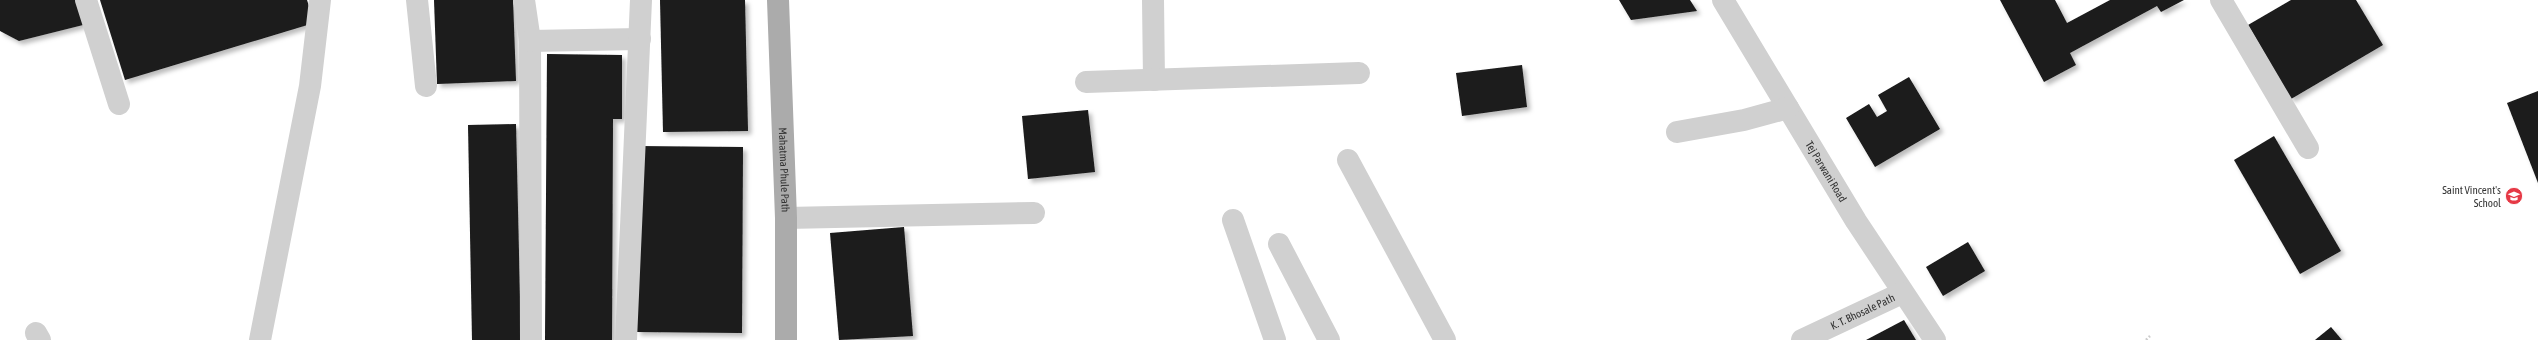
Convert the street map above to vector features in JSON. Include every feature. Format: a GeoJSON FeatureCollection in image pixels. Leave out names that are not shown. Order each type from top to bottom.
{"type":"FeatureCollection","features":[{"type":"Feature","properties":{"kind":"main road","name":"Mahatma Phule Path"},"geometry":{"type":"LineString","coordinates":[[778,0],[786,218],[786,340]]}},
{"type":"Feature","properties":{"kind":"street"},"geometry":{"type":"LineString","coordinates":[[86,0],[119,104]]}},
{"type":"Feature","properties":{"kind":"street"},"geometry":{"type":"LineString","coordinates":[[260,340],[310,86],[320,0]]}},
{"type":"Feature","properties":{"kind":"street"},"geometry":{"type":"LineString","coordinates":[[417,0],[426,86]]}},
{"type":"Feature","properties":{"kind":"street"},"geometry":{"type":"LineString","coordinates":[[524,0],[530,41],[531,340]]}},
{"type":"Feature","properties":{"kind":"street"},"geometry":{"type":"LineString","coordinates":[[626,340],[641,0]]}},
{"type":"Feature","properties":{"kind":"street"},"geometry":{"type":"LineString","coordinates":[[1153,0],[1154,80]]}},
{"type":"Feature","properties":{"kind":"street","name":"Tej Parwani Road"},"geometry":{"type":"LineString","coordinates":[[1723,0],[1902,293],[1935,340]]}},
{"type":"Feature","properties":{"kind":"street"},"geometry":{"type":"LineString","coordinates":[[2221,0],[2308,148]]}},
{"type":"Feature","properties":{"kind":"street"},"geometry":{"type":"LineString","coordinates":[[530,41],[640,40]]}},
{"type":"Feature","properties":{"kind":"street"},"geometry":{"type":"LineString","coordinates":[[1086,82],[1359,73]]}},
{"type":"Feature","properties":{"kind":"street"},"geometry":{"type":"LineString","coordinates":[[1677,132],[1744,120],[1788,108]]}},
{"type":"Feature","properties":{"kind":"street"},"geometry":{"type":"LineString","coordinates":[[1348,160],[1445,340]]}},
{"type":"Feature","properties":{"kind":"street"},"geometry":{"type":"LineString","coordinates":[[786,218],[1034,213]]}},
{"type":"Feature","properties":{"kind":"street"},"geometry":{"type":"LineString","coordinates":[[1233,220],[1275,340]]}},
{"type":"Feature","properties":{"kind":"street"},"geometry":{"type":"LineString","coordinates":[[1279,244],[1329,340]]}},
{"type":"Feature","properties":{"kind":"street","name":"K. T. Bhosale Path"},"geometry":{"type":"LineString","coordinates":[[1807,339],[1902,293]]}},
{"type":"Feature","properties":{"kind":"path"},"geometry":{"type":"LineString","coordinates":[[2146,340],[2150,336]]}},
{"type":"Feature","properties":{"kind":"building"},"geometry":{"type":"Polygon","coordinates":[[[0,0],[76,0],[83,25],[19,41],[0,31],[0,0]]]}},
{"type":"Feature","properties":{"kind":"building"},"geometry":{"type":"Polygon","coordinates":[[[100,0],[307,0],[314,23],[125,80],[100,0]]]}},
{"type":"Feature","properties":{"kind":"building"},"geometry":{"type":"Polygon","coordinates":[[[434,0],[513,0],[516,81],[437,84],[434,0]]]}},
{"type":"Feature","properties":{"kind":"building"},"geometry":{"type":"Polygon","coordinates":[[[660,0],[745,0],[748,131],[663,132],[660,0]]]}},
{"type":"Feature","properties":{"kind":"building"},"geometry":{"type":"Polygon","coordinates":[[[1619,0],[1690,0],[1697,11],[1631,20],[1619,0]]]}},
{"type":"Feature","properties":{"kind":"building"},"geometry":{"type":"Polygon","coordinates":[[[2000,0],[2055,0],[2067,23],[2110,0],[2184,0],[2161,12],[2157,6],[2070,53],[2076,65],[2044,82],[2000,0]]]}},
{"type":"Feature","properties":{"kind":"building"},"geometry":{"type":"Polygon","coordinates":[[[2291,0],[2356,0],[2383,45],[2291,99],[2248,25],[2291,0]]]}},
{"type":"Feature","properties":{"kind":"building"},"geometry":{"type":"Polygon","coordinates":[[[547,54],[622,55],[622,119],[613,119],[612,340],[545,340],[547,54]]]}},
{"type":"Feature","properties":{"kind":"building"},"geometry":{"type":"Polygon","coordinates":[[[1522,65],[1527,107],[1462,116],[1456,73],[1522,65]]]}},
{"type":"Feature","properties":{"kind":"building"},"geometry":{"type":"Polygon","coordinates":[[[1909,77],[1940,129],[1875,167],[1846,118],[1869,104],[1877,117],[1887,111],[1878,95],[1909,77]]]}},
{"type":"Feature","properties":{"kind":"building"},"geometry":{"type":"Polygon","coordinates":[[[2538,91],[2538,183],[2507,103],[2538,91]]]}},
{"type":"Feature","properties":{"kind":"building"},"geometry":{"type":"Polygon","coordinates":[[[1088,110],[1095,172],[1028,179],[1022,116],[1088,110]]]}},
{"type":"Feature","properties":{"kind":"building"},"geometry":{"type":"Polygon","coordinates":[[[516,124],[521,340],[472,340],[468,125],[516,124]]]}},
{"type":"Feature","properties":{"kind":"building"},"geometry":{"type":"Polygon","coordinates":[[[2274,136],[2341,251],[2300,274],[2234,160],[2274,136]]]}},
{"type":"Feature","properties":{"kind":"building"},"geometry":{"type":"Polygon","coordinates":[[[637,146],[743,147],[742,333],[637,332],[637,146]]]}},
{"type":"Feature","properties":{"kind":"building"},"geometry":{"type":"Polygon","coordinates":[[[904,227],[913,336],[839,340],[830,233],[904,227]]]}},
{"type":"Feature","properties":{"kind":"building"},"geometry":{"type":"Polygon","coordinates":[[[1968,242],[1985,271],[1943,296],[1926,267],[1968,242]]]}},
{"type":"Feature","properties":{"kind":"building"},"geometry":{"type":"Polygon","coordinates":[[[1904,320],[1916,340],[1866,340],[1904,320]]]}},
{"type":"Feature","properties":{"kind":"building"},"geometry":{"type":"Polygon","coordinates":[[[2331,327],[2342,340],[2315,340],[2331,327]]]}},
{"type":"Feature","properties":{"kind":"place","name":"Saint Vincent's School"},"geometry":{"type":"Point","coordinates":[2514,196]}}]}
